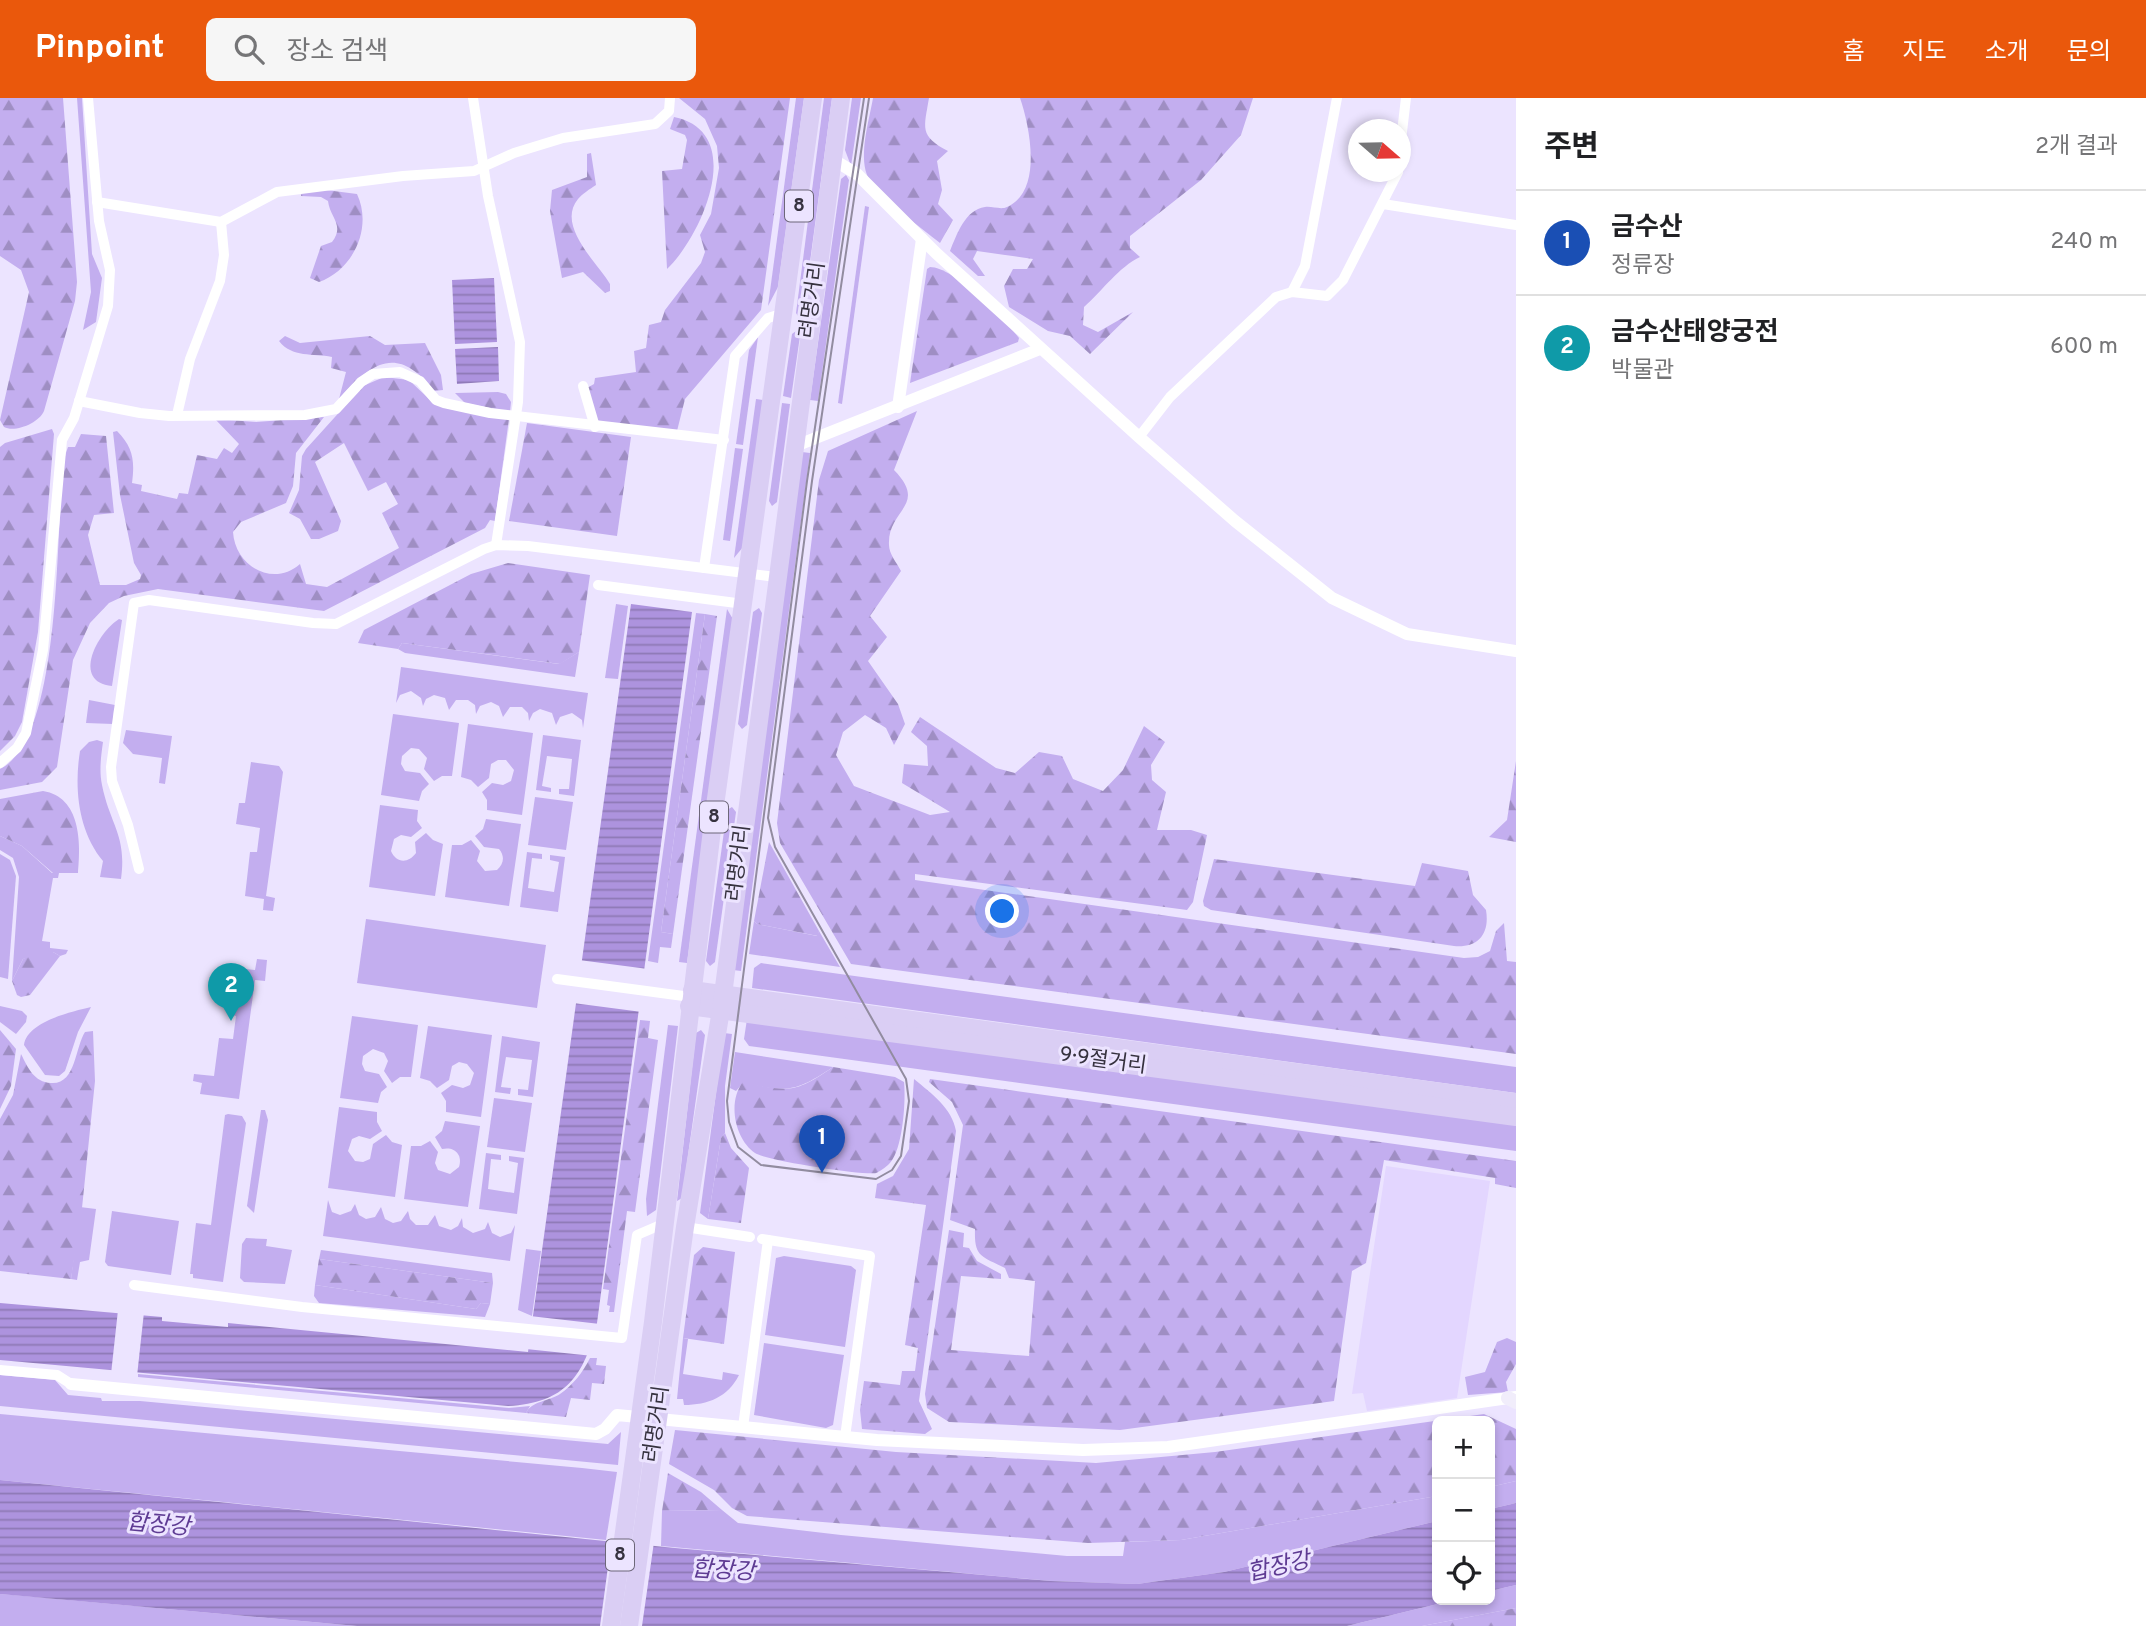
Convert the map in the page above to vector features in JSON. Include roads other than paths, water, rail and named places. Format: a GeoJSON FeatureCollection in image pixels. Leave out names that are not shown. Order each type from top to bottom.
{"type":"FeatureCollection","features":[{"type":"Feature","properties":{"kind":"highway","name":"려명거리"},"geometry":{"type":"LineString","coordinates":[[629,1626],[652,1461],[662,1323],[665,1223],[691,997],[813,98]]}},
{"type":"Feature","properties":{"kind":"highway","name":"려명거리"},"geometry":{"type":"LineString","coordinates":[[611,1626],[633,1458],[685,1227],[722,1002],[841,98]]}},
{"type":"Feature","properties":{"kind":"highway","name":"9·9절거리"},"geometry":{"type":"LineString","coordinates":[[691,997],[1516,1117]]}},
{"type":"Feature","properties":{"kind":"highway","name":"9·9절거리"},"geometry":{"type":"LineString","coordinates":[[722,1002],[1516,1102]]}},
{"type":"Feature","properties":{"kind":"street"},"geometry":{"type":"LineString","coordinates":[[0,763],[17,748],[29,717],[44,638],[62,440],[79,401],[107,306],[110,270],[97,202],[88,98]]}},
{"type":"Feature","properties":{"kind":"street"},"geometry":{"type":"LineString","coordinates":[[473,98],[483,168],[520,342],[519,389],[496,545]]}},
{"type":"Feature","properties":{"kind":"street"},"geometry":{"type":"LineString","coordinates":[[97,202],[222,222],[236,216],[257,200],[299,187],[483,168],[514,153],[563,138],[655,124],[668,111],[670,98]]}},
{"type":"Feature","properties":{"kind":"street"},"geometry":{"type":"LineString","coordinates":[[1292,292],[1305,266],[1337,98]]}},
{"type":"Feature","properties":{"kind":"street"},"geometry":{"type":"LineString","coordinates":[[1404,119],[1406,98]]}},
{"type":"Feature","properties":{"kind":"street"},"geometry":{"type":"LineString","coordinates":[[832,159],[857,174],[922,239],[1139,437],[1245,529],[1332,598],[1407,634],[1516,651]]}},
{"type":"Feature","properties":{"kind":"street"},"geometry":{"type":"LineString","coordinates":[[1139,437],[1170,397],[1276,297],[1292,292],[1327,296],[1343,280],[1393,182]]}},
{"type":"Feature","properties":{"kind":"street"},"geometry":{"type":"LineString","coordinates":[[1383,204],[1516,225]]}},
{"type":"Feature","properties":{"kind":"street"},"geometry":{"type":"LineString","coordinates":[[177,415],[190,359],[220,281],[224,255],[222,222]]}},
{"type":"Feature","properties":{"kind":"street"},"geometry":{"type":"LineString","coordinates":[[898,407],[922,239]]}},
{"type":"Feature","properties":{"kind":"street"},"geometry":{"type":"LineString","coordinates":[[704,568],[735,356],[768,318],[784,313]]}},
{"type":"Feature","properties":{"kind":"street"},"geometry":{"type":"LineString","coordinates":[[793,447],[1040,349]]}},
{"type":"Feature","properties":{"kind":"street"},"geometry":{"type":"LineString","coordinates":[[79,401],[140,413],[177,415],[272,417],[325,412],[336,409],[361,382],[384,372],[411,376],[444,403],[515,417],[724,440]]}},
{"type":"Feature","properties":{"kind":"street"},"geometry":{"type":"LineString","coordinates":[[583,386],[595,427]]}},
{"type":"Feature","properties":{"kind":"street"},"geometry":{"type":"LineString","coordinates":[[139,869],[128,825],[112,781],[111,767],[134,603],[149,600],[337,624],[496,545],[528,546],[776,577]]}},
{"type":"Feature","properties":{"kind":"street"},"geometry":{"type":"LineString","coordinates":[[598,585],[744,604]]}},
{"type":"Feature","properties":{"kind":"street"},"geometry":{"type":"LineString","coordinates":[[557,979],[691,997]]}},
{"type":"Feature","properties":{"kind":"street"},"geometry":{"type":"LineString","coordinates":[[134,1285],[284,1302],[302,1307],[622,1338],[637,1236],[665,1223]]}},
{"type":"Feature","properties":{"kind":"street"},"geometry":{"type":"LineString","coordinates":[[685,1227],[750,1237]]}},
{"type":"Feature","properties":{"kind":"street"},"geometry":{"type":"LineString","coordinates":[[743,1427],[765,1239],[870,1256],[845,1437]]}},
{"type":"Feature","properties":{"kind":"street"},"geometry":{"type":"LineString","coordinates":[[0,1370],[57,1375],[71,1384],[596,1434],[605,1429],[617,1415],[845,1437],[1083,1450],[1168,1447],[1513,1399]]}},
{"type":"Feature","properties":{"kind":"water"},"geometry":{"type":"Polygon","coordinates":[[[494,278],[497,342],[455,344],[452,280],[494,278]]]}},
{"type":"Feature","properties":{"kind":"water"},"geometry":{"type":"Polygon","coordinates":[[[498,347],[499,381],[457,384],[455,349],[498,347]]]}},
{"type":"Feature","properties":{"kind":"water"},"geometry":{"type":"Polygon","coordinates":[[[631,604],[692,612],[597,1323],[586,1358],[569,1383],[545,1399],[508,1406],[0,1360],[0,1303],[162,1317],[162,1321],[228,1327],[228,1323],[528,1352],[631,604]]]}},
{"type":"Feature","properties":{"kind":"water","name":"합장강"},"geometry":{"type":"Polygon","coordinates":[[[0,1480],[675,1548],[1051,1581],[1137,1584],[1224,1572],[1432,1522],[1433,1605],[1347,1626],[357,1626],[0,1594],[0,1480]]]}},
{"type":"Feature","properties":{"kind":"water"},"geometry":{"type":"Polygon","coordinates":[[[1516,1503],[1516,1585],[1495,1590],[1495,1542],[1495,1508],[1516,1503]]]}},
{"type":"Feature","properties":{"kind":"tram line"},"geometry":{"type":"LineString","coordinates":[[864,98],[807,481],[727,1101],[729,1122],[738,1147],[761,1165],[876,1179],[892,1170],[901,1156],[909,1101],[906,1079],[775,847],[768,818],[812,481],[869,98]]}},
{"type":"Feature","properties":{"kind":"place","name":"금수산태양궁전"},"geometry":{"type":"Point","coordinates":[231,1021]}},
{"type":"Feature","properties":{"kind":"place","name":"금수산"},"geometry":{"type":"Point","coordinates":[822,1173]}}]}
